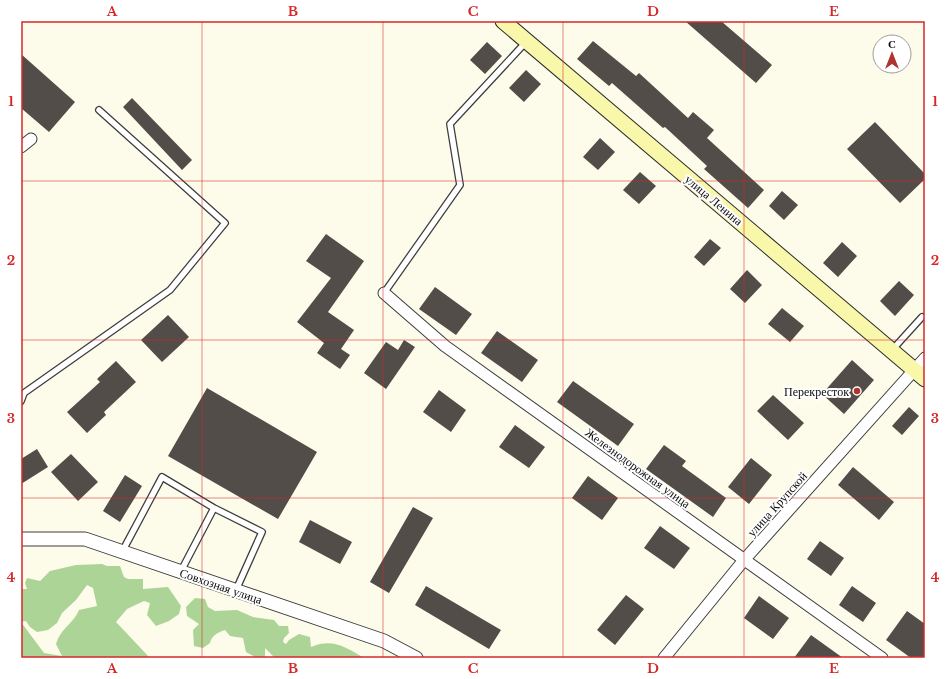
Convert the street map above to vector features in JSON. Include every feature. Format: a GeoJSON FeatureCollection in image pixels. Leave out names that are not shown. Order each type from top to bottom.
{"type":"FeatureCollection","features":[{"type":"Feature","properties":{"kind":"main road","name":"улица Ленина"},"geometry":{"type":"LineString","coordinates":[[503,21],[920,374]]}},
{"type":"Feature","properties":{"kind":"street"},"geometry":{"type":"LineString","coordinates":[[21,147],[31,139]]}},
{"type":"Feature","properties":{"kind":"street","name":"Железнодорожная улица"},"geometry":{"type":"LineString","coordinates":[[384,293],[445,346],[882,658]]}},
{"type":"Feature","properties":{"kind":"street","name":"улица Крупской"},"geometry":{"type":"LineString","coordinates":[[664,658],[744,560],[920,374],[925,358]]}},
{"type":"Feature","properties":{"kind":"street","name":"Совхозная улица"},"geometry":{"type":"LineString","coordinates":[[21,539],[85,539],[384,641],[416,658]]}},
{"type":"Feature","properties":{"kind":"lane"},"geometry":{"type":"LineString","coordinates":[[384,293],[460,185],[450,124],[526,41]]}},
{"type":"Feature","properties":{"kind":"lane"},"geometry":{"type":"LineString","coordinates":[[21,401],[24,393],[170,290],[225,223],[99,110]]}},
{"type":"Feature","properties":{"kind":"lane"},"geometry":{"type":"LineString","coordinates":[[892,351],[922,317]]}},
{"type":"Feature","properties":{"kind":"lane"},"geometry":{"type":"LineString","coordinates":[[122,552],[162,477],[214,508],[262,532],[236,591]]}},
{"type":"Feature","properties":{"kind":"lane"},"geometry":{"type":"LineString","coordinates":[[181,572],[214,508]]}},
{"type":"Feature","properties":{"kind":"green space"},"geometry":{"type":"Polygon","coordinates":[[[102,564],[107,566],[120,566],[124,577],[128,579],[143,579],[143,589],[168,587],[181,606],[179,614],[169,621],[156,626],[147,615],[150,603],[144,601],[127,609],[116,622],[150,658],[21,658],[21,622],[21,589],[27,589],[25,583],[27,578],[40,581],[50,571],[76,565],[102,564]],[[87,585],[76,600],[62,613],[57,623],[48,630],[37,632],[30,627],[26,621],[21,622],[44,653],[62,656],[56,644],[61,634],[77,615],[79,610],[97,606],[93,588],[87,585]]]}},
{"type":"Feature","properties":{"kind":"green space"},"geometry":{"type":"Polygon","coordinates":[[[195,598],[205,599],[208,607],[215,611],[237,610],[253,617],[274,620],[279,626],[288,626],[289,633],[284,638],[283,642],[286,644],[289,640],[299,634],[310,637],[311,647],[326,643],[339,645],[364,658],[275,658],[265,648],[265,657],[257,658],[246,652],[243,638],[230,636],[225,630],[215,635],[210,643],[203,648],[194,646],[193,630],[199,624],[187,616],[186,607],[195,598]]]}},
{"type":"Feature","properties":{"kind":"building"},"geometry":{"type":"Polygon","coordinates":[[[685,21],[721,21],[772,65],[756,83],[685,21]]]}},
{"type":"Feature","properties":{"kind":"building"},"geometry":{"type":"Polygon","coordinates":[[[593,41],[636,76],[639,73],[688,118],[693,112],[714,130],[707,138],[764,190],[748,208],[704,169],[707,166],[665,127],[663,128],[612,83],[609,86],[577,59],[593,41]]]}},
{"type":"Feature","properties":{"kind":"building"},"geometry":{"type":"Polygon","coordinates":[[[487,42],[502,56],[485,74],[470,60],[487,42]]]}},
{"type":"Feature","properties":{"kind":"building"},"geometry":{"type":"Polygon","coordinates":[[[21,54],[75,102],[49,132],[21,108],[21,54]]]}},
{"type":"Feature","properties":{"kind":"building"},"geometry":{"type":"Polygon","coordinates":[[[526,70],[541,84],[524,102],[509,88],[526,70]]]}},
{"type":"Feature","properties":{"kind":"building"},"geometry":{"type":"Polygon","coordinates":[[[132,98],[192,160],[182,170],[123,107],[132,98]]]}},
{"type":"Feature","properties":{"kind":"building"},"geometry":{"type":"Polygon","coordinates":[[[875,122],[925,174],[925,179],[900,203],[847,149],[875,122]]]}},
{"type":"Feature","properties":{"kind":"building"},"geometry":{"type":"Polygon","coordinates":[[[600,138],[615,152],[598,170],[583,157],[600,138]]]}},
{"type":"Feature","properties":{"kind":"building"},"geometry":{"type":"Polygon","coordinates":[[[640,172],[656,186],[639,204],[623,190],[640,172]]]}},
{"type":"Feature","properties":{"kind":"building"},"geometry":{"type":"Polygon","coordinates":[[[782,191],[798,205],[784,220],[769,206],[782,191]]]}},
{"type":"Feature","properties":{"kind":"building"},"geometry":{"type":"Polygon","coordinates":[[[326,234],[364,261],[328,312],[354,330],[341,349],[350,355],[340,369],[317,353],[324,343],[297,322],[331,278],[306,261],[326,234]]]}},
{"type":"Feature","properties":{"kind":"building"},"geometry":{"type":"Polygon","coordinates":[[[710,239],[721,248],[704,266],[694,257],[710,239]]]}},
{"type":"Feature","properties":{"kind":"building"},"geometry":{"type":"Polygon","coordinates":[[[842,242],[857,256],[838,277],[823,263],[842,242]]]}},
{"type":"Feature","properties":{"kind":"building"},"geometry":{"type":"Polygon","coordinates":[[[747,270],[762,285],[745,303],[730,289],[747,270]]]}},
{"type":"Feature","properties":{"kind":"building"},"geometry":{"type":"Polygon","coordinates":[[[899,281],[914,295],[895,316],[880,301],[899,281]]]}},
{"type":"Feature","properties":{"kind":"building"},"geometry":{"type":"Polygon","coordinates":[[[435,287],[472,314],[456,335],[419,309],[435,287]]]}},
{"type":"Feature","properties":{"kind":"building"},"geometry":{"type":"Polygon","coordinates":[[[782,308],[804,326],[790,342],[768,324],[782,308]]]}},
{"type":"Feature","properties":{"kind":"building"},"geometry":{"type":"Polygon","coordinates":[[[168,315],[189,337],[162,362],[141,340],[168,315]]]}},
{"type":"Feature","properties":{"kind":"building"},"geometry":{"type":"Polygon","coordinates":[[[497,331],[538,360],[522,382],[481,353],[497,331]]]}},
{"type":"Feature","properties":{"kind":"building"},"geometry":{"type":"Polygon","coordinates":[[[404,340],[415,347],[386,389],[364,373],[386,342],[398,350],[404,340]]]}},
{"type":"Feature","properties":{"kind":"building"},"geometry":{"type":"Polygon","coordinates":[[[852,360],[874,380],[844,414],[822,394],[852,360]]]}},
{"type":"Feature","properties":{"kind":"building"},"geometry":{"type":"Polygon","coordinates":[[[116,361],[136,382],[104,412],[106,415],[87,433],[67,412],[100,382],[97,379],[116,361]]]}},
{"type":"Feature","properties":{"kind":"building"},"geometry":{"type":"Polygon","coordinates":[[[573,381],[634,424],[618,446],[557,402],[573,381]]]}},
{"type":"Feature","properties":{"kind":"building"},"geometry":{"type":"Polygon","coordinates":[[[207,388],[317,452],[278,519],[168,456],[207,388]]]}},
{"type":"Feature","properties":{"kind":"building"},"geometry":{"type":"Polygon","coordinates":[[[439,390],[466,410],[451,432],[423,412],[439,390]]]}},
{"type":"Feature","properties":{"kind":"building"},"geometry":{"type":"Polygon","coordinates":[[[773,395],[804,423],[788,440],[757,411],[773,395]]]}},
{"type":"Feature","properties":{"kind":"building"},"geometry":{"type":"Polygon","coordinates":[[[909,407],[919,416],[902,435],[892,426],[909,407]]]}},
{"type":"Feature","properties":{"kind":"building"},"geometry":{"type":"Polygon","coordinates":[[[515,425],[545,447],[529,468],[499,447],[515,425]]]}},
{"type":"Feature","properties":{"kind":"building"},"geometry":{"type":"Polygon","coordinates":[[[664,445],[686,461],[682,466],[726,498],[713,517],[646,469],[664,445]]]}},
{"type":"Feature","properties":{"kind":"building"},"geometry":{"type":"Polygon","coordinates":[[[37,449],[48,467],[21,484],[21,459],[37,449]]]}},
{"type":"Feature","properties":{"kind":"building"},"geometry":{"type":"Polygon","coordinates":[[[71,454],[98,482],[78,501],[51,472],[71,454]]]}},
{"type":"Feature","properties":{"kind":"building"},"geometry":{"type":"Polygon","coordinates":[[[751,458],[772,475],[749,504],[728,487],[751,458]]]}},
{"type":"Feature","properties":{"kind":"building"},"geometry":{"type":"Polygon","coordinates":[[[853,467],[894,502],[879,520],[838,485],[853,467]]]}},
{"type":"Feature","properties":{"kind":"building"},"geometry":{"type":"Polygon","coordinates":[[[125,475],[142,486],[120,522],[103,511],[125,475]]]}},
{"type":"Feature","properties":{"kind":"building"},"geometry":{"type":"Polygon","coordinates":[[[588,476],[618,498],[602,520],[572,498],[588,476]]]}},
{"type":"Feature","properties":{"kind":"building"},"geometry":{"type":"Polygon","coordinates":[[[413,507],[433,518],[389,593],[370,582],[413,507]]]}},
{"type":"Feature","properties":{"kind":"building"},"geometry":{"type":"Polygon","coordinates":[[[310,520],[352,542],[340,564],[299,542],[310,520]]]}},
{"type":"Feature","properties":{"kind":"building"},"geometry":{"type":"Polygon","coordinates":[[[660,526],[690,548],[674,569],[644,548],[660,526]]]}},
{"type":"Feature","properties":{"kind":"building"},"geometry":{"type":"Polygon","coordinates":[[[820,541],[844,558],[831,576],[807,559],[820,541]]]}},
{"type":"Feature","properties":{"kind":"building"},"geometry":{"type":"Polygon","coordinates":[[[426,586],[501,630],[489,649],[415,605],[426,586]]]}},
{"type":"Feature","properties":{"kind":"building"},"geometry":{"type":"Polygon","coordinates":[[[852,586],[876,603],[863,622],[839,605],[852,586]]]}},
{"type":"Feature","properties":{"kind":"building"},"geometry":{"type":"Polygon","coordinates":[[[626,595],[644,609],[615,645],[597,630],[626,595]]]}},
{"type":"Feature","properties":{"kind":"building"},"geometry":{"type":"Polygon","coordinates":[[[759,596],[789,618],[773,639],[744,618],[759,596]]]}},
{"type":"Feature","properties":{"kind":"building"},"geometry":{"type":"Polygon","coordinates":[[[907,611],[925,624],[925,658],[911,658],[886,640],[907,611]]]}},
{"type":"Feature","properties":{"kind":"building"},"geometry":{"type":"Polygon","coordinates":[[[811,635],[843,658],[794,658],[811,635]]]}},
{"type":"Feature","properties":{"kind":"place","name":"Перекресток"},"geometry":{"type":"Point","coordinates":[857,391]}}]}
